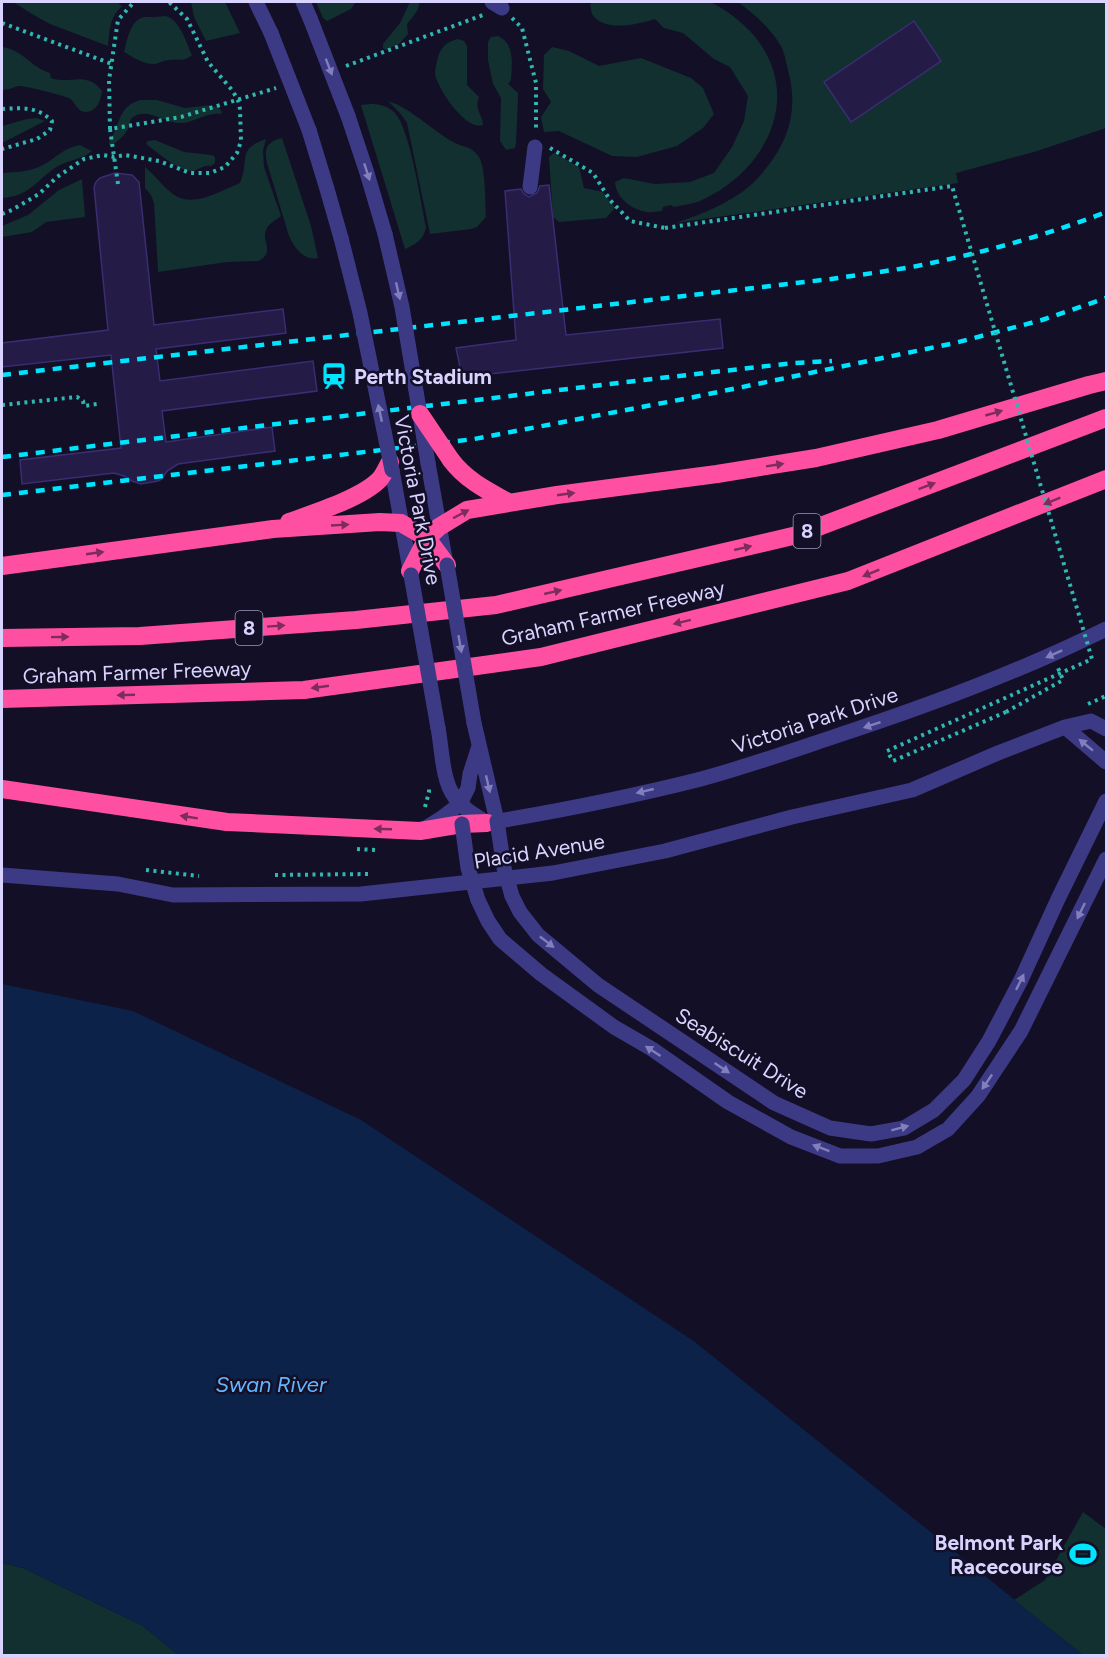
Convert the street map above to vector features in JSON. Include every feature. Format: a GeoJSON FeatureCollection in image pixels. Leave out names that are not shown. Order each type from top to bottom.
{"type":"FeatureCollection","features":[{"type":"Feature","properties":{"kind":"highway"},"geometry":{"type":"LineString","coordinates":[[410,571],[433,532],[467,510],[508,502],[717,474],[816,458],[938,430],[1107,381]]}},
{"type":"Feature","properties":{"kind":"highway"},"geometry":{"type":"LineString","coordinates":[[420,414],[458,469],[479,486],[508,502]]}},
{"type":"Feature","properties":{"kind":"highway","name":"Graham Farmer Freeway"},"geometry":{"type":"LineString","coordinates":[[2,638],[152,635],[357,620],[496,605],[797,535],[1107,418]]}},
{"type":"Feature","properties":{"kind":"highway"},"geometry":{"type":"LineString","coordinates":[[273,529],[364,491],[380,479],[389,468]]}},
{"type":"Feature","properties":{"kind":"highway","name":"Graham Farmer Freeway"},"geometry":{"type":"LineString","coordinates":[[2,699],[304,690],[541,657],[848,581],[1107,479]]}},
{"type":"Feature","properties":{"kind":"highway"},"geometry":{"type":"LineString","coordinates":[[2,566],[273,529],[380,522],[401,522],[433,532],[447,565]]}},
{"type":"Feature","properties":{"kind":"highway"},"geometry":{"type":"LineString","coordinates":[[2,789],[227,822],[420,831],[492,822]]}},
{"type":"Feature","properties":{"kind":"street","name":"Victoria Park Drive"},"geometry":{"type":"LineString","coordinates":[[256,2],[271,33],[309,130],[341,238],[360,313],[401,522],[446,776],[453,795],[460,804],[492,822],[575,808],[702,778],[903,714],[980,685],[1107,629]]}},
{"type":"Feature","properties":{"kind":"street","name":"Victoria Park Drive"},"geometry":{"type":"LineString","coordinates":[[303,2],[348,116],[368,173],[385,234],[402,308],[420,414],[428,464],[433,532]]}},
{"type":"Feature","properties":{"kind":"street"},"geometry":{"type":"LineString","coordinates":[[530,187],[535,147]]}},
{"type":"Feature","properties":{"kind":"street","name":"Victoria Park Drive"},"geometry":{"type":"LineString","coordinates":[[447,565],[479,747],[468,788],[460,804]]}},
{"type":"Feature","properties":{"kind":"street","name":"Placid Avenue"},"geometry":{"type":"LineString","coordinates":[[2,875],[118,884],[173,896],[361,894],[553,873],[665,851],[792,817],[912,790],[998,753],[1065,728],[1091,721],[1107,729]]}},
{"type":"Feature","properties":{"kind":"street"},"geometry":{"type":"LineString","coordinates":[[1065,728],[1107,762]]}},
{"type":"Feature","properties":{"kind":"street","name":"Seabiscuit Drive"},"geometry":{"type":"LineString","coordinates":[[479,747],[492,822],[512,896],[520,912],[538,935],[598,985],[774,1103],[830,1128],[871,1134],[904,1128],[934,1110],[964,1080],[989,1041],[1022,980],[1058,899],[1107,801]]}},
{"type":"Feature","properties":{"kind":"street"},"geometry":{"type":"LineString","coordinates":[[460,804],[468,868],[478,900],[488,921],[501,939],[541,974],[614,1027],[652,1049],[728,1102],[791,1137],[840,1156],[878,1156],[916,1147],[948,1129],[978,1096],[1021,1031],[1107,859]]}},
{"type":"Feature","properties":{"kind":"street"},"geometry":{"type":"LineString","coordinates":[[420,831],[460,804]]}},
{"type":"Feature","properties":{"kind":"path"},"geometry":{"type":"LineString","coordinates":[[118,184],[110,129],[109,80],[118,20],[134,2]]}},
{"type":"Feature","properties":{"kind":"path"},"geometry":{"type":"LineString","coordinates":[[2,214],[39,194],[57,177],[84,159],[103,154],[138,156],[190,173],[210,173],[225,167],[237,153],[241,141],[238,100],[208,62],[187,19],[169,2]]}},
{"type":"Feature","properties":{"kind":"path"},"geometry":{"type":"LineString","coordinates":[[346,66],[497,5],[522,28],[536,83],[535,147],[551,148],[593,173],[610,200],[630,221],[665,228],[952,186],[1092,659],[1070,669],[1059,674],[1016,693],[888,751],[892,760],[1036,697],[1063,680],[1060,674],[1057,668]]}},
{"type":"Feature","properties":{"kind":"path"},"geometry":{"type":"LineString","coordinates":[[2,23],[112,64]]}},
{"type":"Feature","properties":{"kind":"path"},"geometry":{"type":"LineString","coordinates":[[110,129],[181,117],[264,92]]}},
{"type":"Feature","properties":{"kind":"path"},"geometry":{"type":"LineString","coordinates":[[2,109],[27,108],[44,113],[51,121],[50,130],[37,139],[2,149]]}},
{"type":"Feature","properties":{"kind":"path"},"geometry":{"type":"LineString","coordinates":[[2,405],[77,397],[83,401],[84,406],[97,404]]}},
{"type":"Feature","properties":{"kind":"green space"},"geometry":{"type":"Polygon","coordinates":[[[13,2],[117,2],[122,6],[112,20],[108,46],[50,24],[13,2]]]}},
{"type":"Feature","properties":{"kind":"green space"},"geometry":{"type":"Polygon","coordinates":[[[191,2],[225,2],[240,33],[206,41],[194,17],[191,2]]]}},
{"type":"Feature","properties":{"kind":"green space"},"geometry":{"type":"Polygon","coordinates":[[[316,2],[355,3],[351,9],[327,21],[323,18],[316,2]]]}},
{"type":"Feature","properties":{"kind":"green space"},"geometry":{"type":"Polygon","coordinates":[[[410,2],[419,2],[419,5],[407,24],[408,34],[400,43],[386,50],[383,44],[400,23],[410,2]]]}},
{"type":"Feature","properties":{"kind":"green space"},"geometry":{"type":"Polygon","coordinates":[[[592,2],[710,2],[735,18],[756,38],[770,61],[776,85],[776,109],[770,132],[758,153],[742,172],[723,188],[700,201],[674,207],[671,205],[663,207],[662,211],[652,212],[636,209],[618,193],[615,182],[624,178],[655,184],[690,182],[714,173],[732,147],[744,121],[748,96],[730,67],[714,59],[683,33],[664,28],[655,19],[622,26],[605,24],[592,14],[590,5],[592,2]]]}},
{"type":"Feature","properties":{"kind":"green space"},"geometry":{"type":"Polygon","coordinates":[[[738,2],[1106,2],[1106,128],[1034,152],[956,173],[958,183],[675,223],[718,206],[748,187],[775,156],[788,130],[791,116],[791,86],[782,48],[768,28],[738,2]]]}},
{"type":"Feature","properties":{"kind":"green space"},"geometry":{"type":"Polygon","coordinates":[[[165,16],[179,26],[192,55],[184,59],[151,64],[124,52],[130,31],[136,22],[145,17],[165,16]]]}},
{"type":"Feature","properties":{"kind":"green space"},"geometry":{"type":"Polygon","coordinates":[[[498,36],[510,49],[512,67],[511,80],[508,84],[518,93],[515,148],[506,150],[500,141],[501,98],[493,84],[488,60],[488,42],[491,37],[498,36]]]}},
{"type":"Feature","properties":{"kind":"green space"},"geometry":{"type":"Polygon","coordinates":[[[458,39],[464,41],[467,46],[467,85],[479,97],[478,109],[483,125],[469,122],[462,116],[447,99],[437,81],[435,74],[438,56],[447,44],[458,39]]]}},
{"type":"Feature","properties":{"kind":"green space"},"geometry":{"type":"Polygon","coordinates":[[[2,47],[16,51],[37,67],[50,73],[51,78],[90,81],[102,91],[98,104],[93,110],[84,112],[69,98],[52,93],[22,86],[2,90],[2,47]]]}},
{"type":"Feature","properties":{"kind":"green space"},"geometry":{"type":"Polygon","coordinates":[[[552,47],[569,51],[599,66],[641,58],[691,78],[703,88],[714,114],[703,128],[677,146],[637,157],[612,156],[559,131],[544,132],[541,117],[551,102],[543,89],[544,55],[552,47]]]}},
{"type":"Feature","properties":{"kind":"green space"},"geometry":{"type":"Polygon","coordinates":[[[140,100],[157,100],[185,108],[211,105],[222,112],[185,123],[139,114],[132,118],[122,137],[111,146],[109,145],[123,112],[129,105],[140,100]]]}},
{"type":"Feature","properties":{"kind":"green space"},"geometry":{"type":"Polygon","coordinates":[[[388,101],[406,109],[455,143],[471,149],[479,157],[484,177],[486,217],[477,227],[430,234],[407,123],[388,101]]]}},
{"type":"Feature","properties":{"kind":"green space"},"geometry":{"type":"Polygon","coordinates":[[[361,105],[384,106],[395,113],[405,134],[414,167],[426,227],[419,241],[405,249],[361,105]]]}},
{"type":"Feature","properties":{"kind":"green space"},"geometry":{"type":"Polygon","coordinates":[[[37,118],[45,121],[2,143],[2,126],[37,118]]]}},
{"type":"Feature","properties":{"kind":"green space"},"geometry":{"type":"Polygon","coordinates":[[[282,138],[311,226],[318,258],[304,256],[291,241],[267,163],[267,147],[282,138]]]}},
{"type":"Feature","properties":{"kind":"green space"},"geometry":{"type":"Polygon","coordinates":[[[266,139],[263,150],[264,167],[281,216],[266,230],[267,251],[263,258],[258,261],[227,262],[158,272],[154,203],[145,188],[145,167],[173,194],[189,200],[198,199],[240,183],[247,151],[266,139]]]}},
{"type":"Feature","properties":{"kind":"green space"},"geometry":{"type":"Polygon","coordinates":[[[155,140],[184,152],[212,155],[215,157],[215,163],[194,171],[180,168],[146,144],[148,141],[155,140]]]}},
{"type":"Feature","properties":{"kind":"green space"},"geometry":{"type":"Polygon","coordinates":[[[80,145],[92,151],[58,166],[35,185],[16,196],[2,198],[2,173],[36,168],[80,145]]]}},
{"type":"Feature","properties":{"kind":"green space"},"geometry":{"type":"Polygon","coordinates":[[[554,153],[579,167],[584,188],[603,192],[615,208],[606,218],[559,222],[553,217],[549,157],[554,153]]]}},
{"type":"Feature","properties":{"kind":"green space"},"geometry":{"type":"Polygon","coordinates":[[[82,179],[85,217],[46,222],[32,232],[2,237],[2,226],[28,215],[59,190],[82,179]]]}},
{"type":"Feature","properties":{"kind":"green space"},"geometry":{"type":"Polygon","coordinates":[[[1083,1512],[1106,1529],[1106,1655],[1083,1655],[1014,1600],[1045,1580],[1083,1512]]]}},
{"type":"Feature","properties":{"kind":"green space"},"geometry":{"type":"Polygon","coordinates":[[[2,1563],[23,1568],[143,1626],[178,1655],[2,1655],[2,1563]]]}},
{"type":"Feature","properties":{"kind":"water","name":"Swan River"},"geometry":{"type":"Polygon","coordinates":[[[2,984],[133,1011],[361,1120],[695,1342],[1083,1655],[178,1655],[143,1626],[23,1568],[2,1563],[2,984]]]}},
{"type":"Feature","properties":{"kind":"building"},"geometry":{"type":"Polygon","coordinates":[[[914,21],[941,61],[851,122],[824,82],[914,21]]]}},
{"type":"Feature","properties":{"kind":"building"},"geometry":{"type":"Polygon","coordinates":[[[115,173],[132,175],[139,182],[154,325],[283,309],[286,333],[156,349],[160,381],[313,361],[317,391],[162,411],[166,442],[272,427],[275,451],[178,464],[167,471],[162,479],[141,484],[114,473],[22,484],[20,460],[121,448],[111,355],[2,367],[2,343],[108,330],[94,187],[100,178],[115,173]]]}},
{"type":"Feature","properties":{"kind":"building"},"geometry":{"type":"Polygon","coordinates":[[[549,185],[566,335],[720,319],[723,348],[462,377],[456,348],[516,340],[505,191],[521,189],[529,197],[537,193],[540,186],[549,185]]]}},
{"type":"Feature","properties":{"kind":"railway"},"geometry":{"type":"LineString","coordinates":[[2,375],[874,273],[989,250],[1060,229],[1106,212]]}},
{"type":"Feature","properties":{"kind":"railway"},"geometry":{"type":"LineString","coordinates":[[2,495],[474,439],[694,397],[955,343],[1042,320],[1106,298]]}},
{"type":"Feature","properties":{"kind":"railway"},"geometry":{"type":"LineString","coordinates":[[2,457],[643,380],[794,363],[832,361]]}},
{"type":"Feature","properties":{"kind":"place","name":"Perth Stadium"},"geometry":{"type":"Point","coordinates":[334,376]}},
{"type":"Feature","properties":{"kind":"place","name":"Belmont Park Racecourse"},"geometry":{"type":"Point","coordinates":[1083,1554]}}]}
